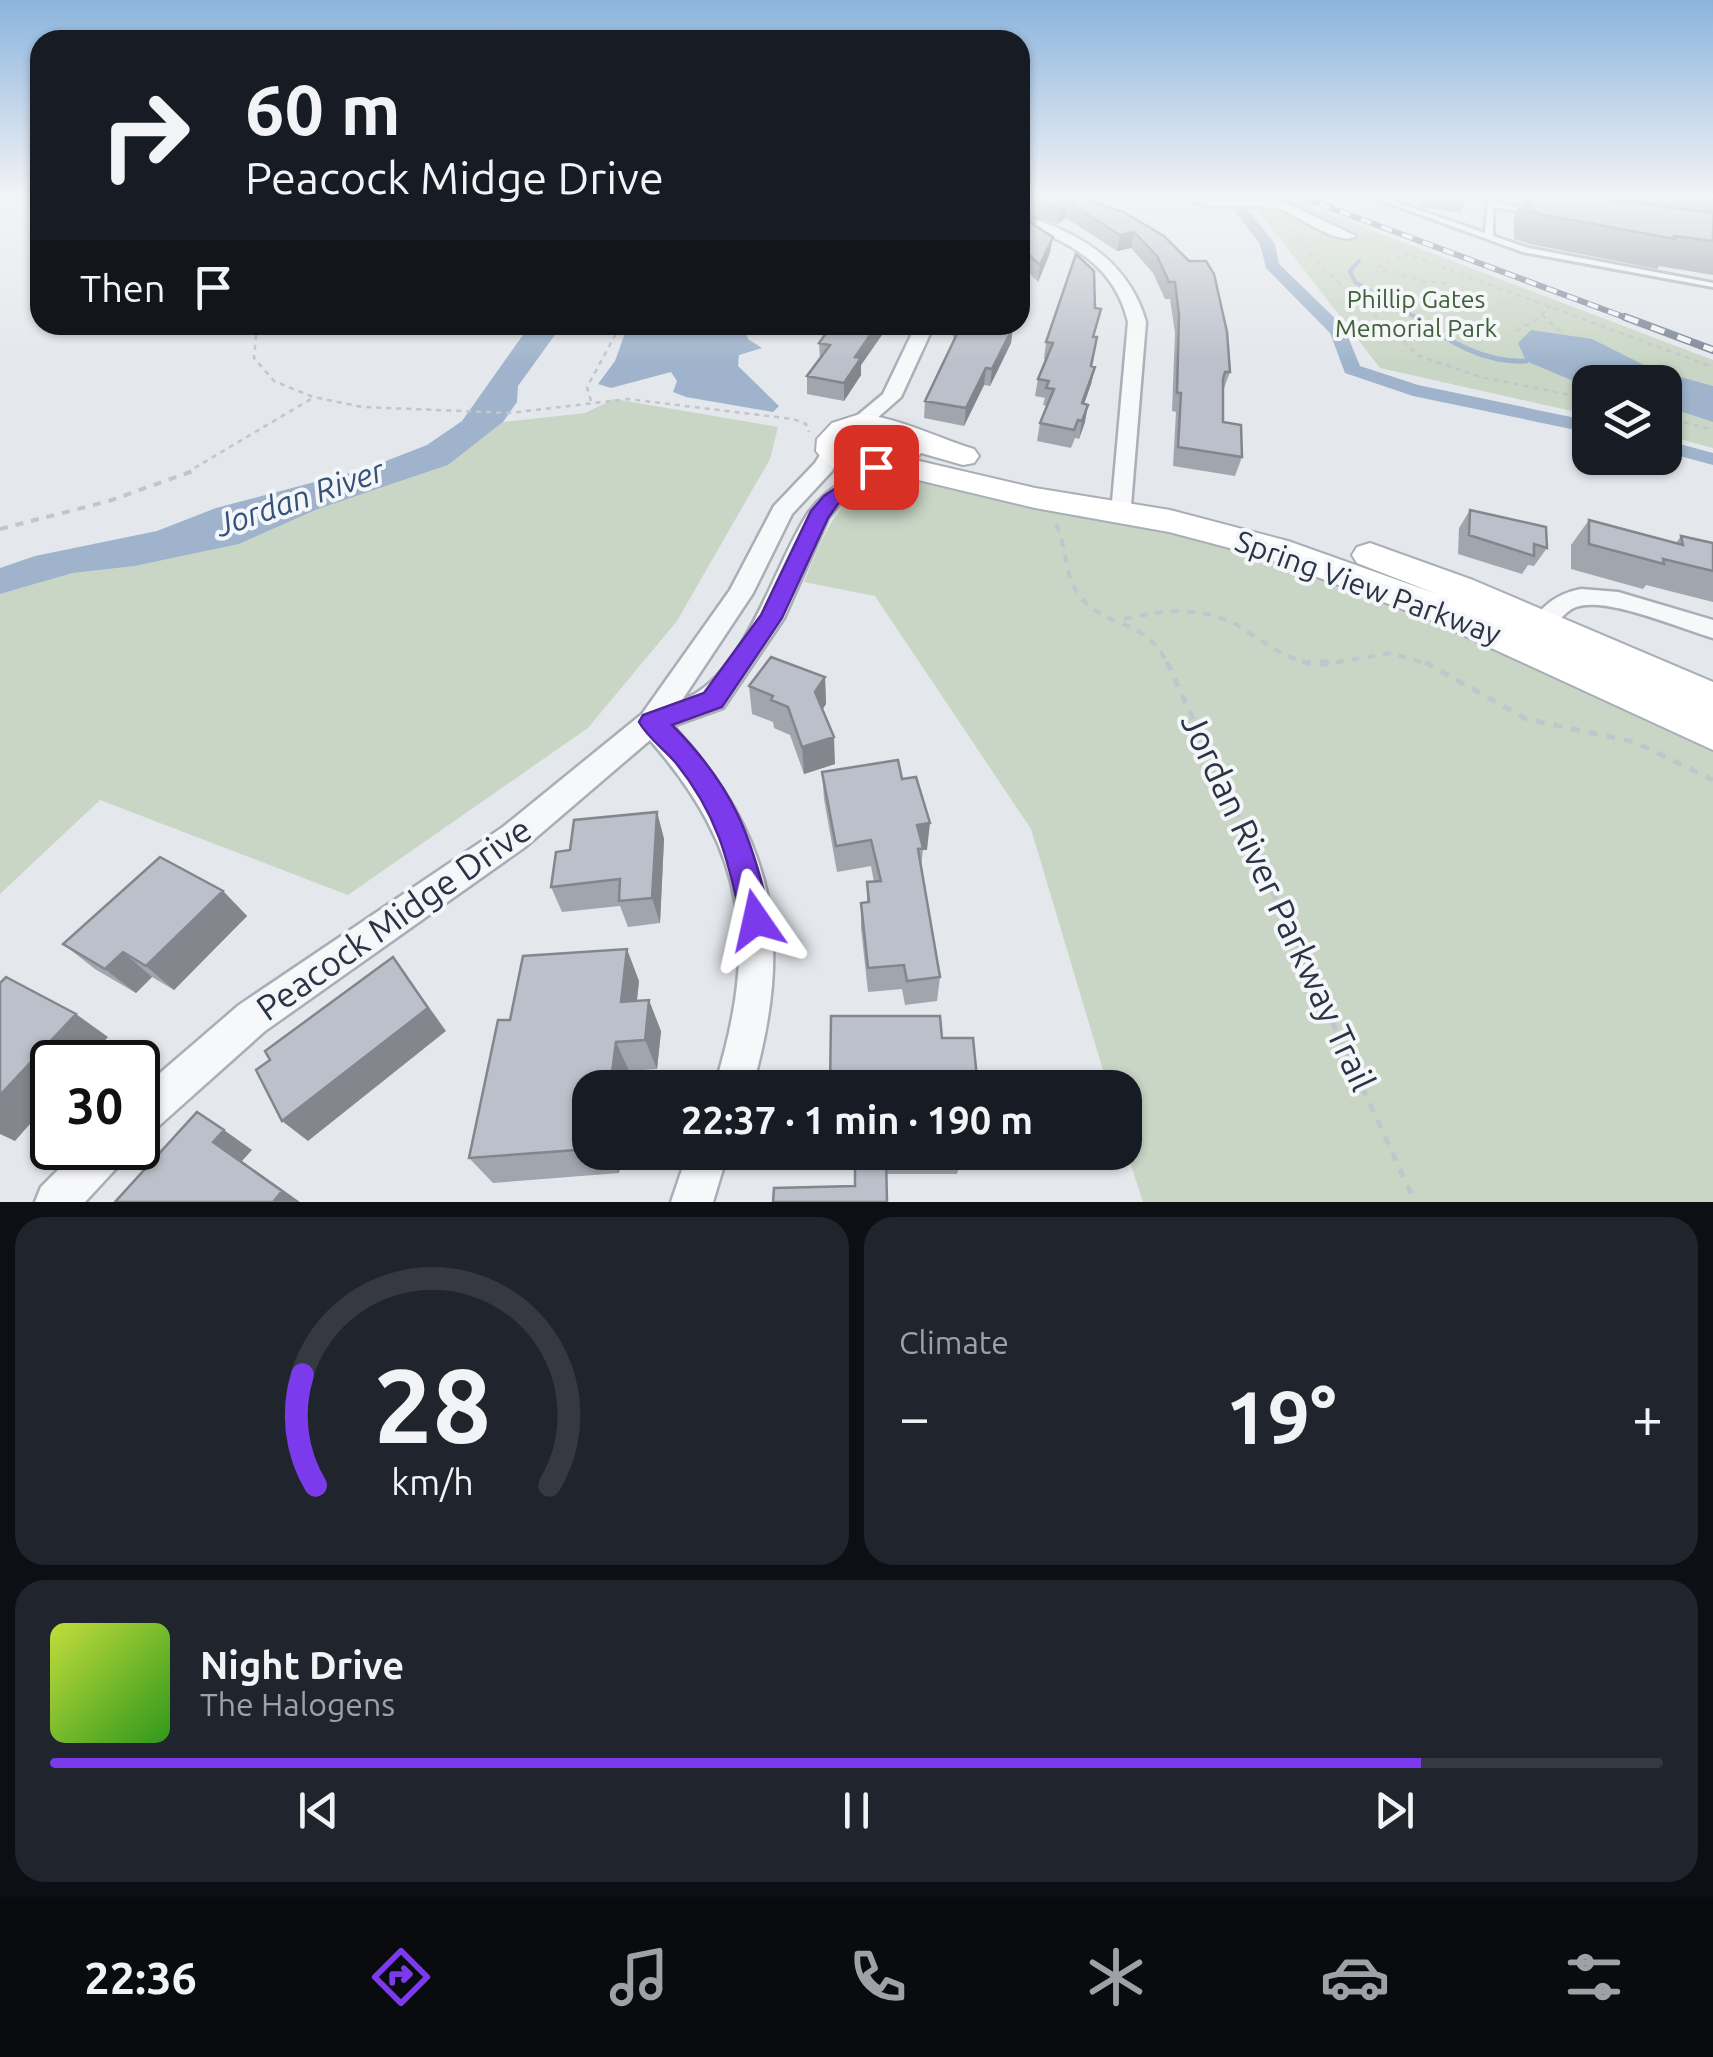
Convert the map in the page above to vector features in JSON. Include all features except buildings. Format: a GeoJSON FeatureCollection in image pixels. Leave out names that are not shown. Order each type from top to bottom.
{"type":"FeatureCollection","features":[{"type":"Feature","properties":{"kind":"street"},"geometry":{"type":"LineString","coordinates":[[1089,252],[1120,280],[1132,300],[1137,322],[1123,501]]}},
{"type":"Feature","properties":{"kind":"street"},"geometry":{"type":"LineString","coordinates":[[892,449],[854,465],[821,442],[860,424],[892,397],[921,335]]}},
{"type":"Feature","properties":{"kind":"street"},"geometry":{"type":"LineString","coordinates":[[892,397],[892,449]]}},
{"type":"Feature","properties":{"kind":"street"},"geometry":{"type":"LineString","coordinates":[[860,424],[892,449]]}},
{"type":"Feature","properties":{"kind":"street","name":"Peacock Midge Drive"},"geometry":{"type":"LineString","coordinates":[[652,722],[675,684],[727,616],[776,521],[799,490],[824,466],[821,442]]}},
{"type":"Feature","properties":{"kind":"street","name":"Spring View Parkway"},"geometry":{"type":"LineString","coordinates":[[892,449],[1001,466],[1123,501],[1324,565],[1713,700]]}},
{"type":"Feature","properties":{"kind":"street","name":"Peacock Midge Drive"},"geometry":{"type":"LineString","coordinates":[[160,1099],[252,1018],[303,979],[488,856],[652,722],[713,700],[771,618],[818,516],[831,500],[892,449]]}},
{"type":"Feature","properties":{"kind":"street"},"geometry":{"type":"LineString","coordinates":[[1536,637],[1564,602],[1590,598],[1713,629]]}},
{"type":"Feature","properties":{"kind":"street","name":"Spring View Parkway"},"geometry":{"type":"LineString","coordinates":[[1536,637],[1713,734]]}},
{"type":"Feature","properties":{"kind":"street"},"geometry":{"type":"LineString","coordinates":[[652,722],[685,755],[724,810],[750,882],[756,920],[755,994],[737,1070]]}},
{"type":"Feature","properties":{"kind":"street"},"geometry":{"type":"LineString","coordinates":[[56,1202],[87,1170]]}},
{"type":"Feature","properties":{"kind":"street"},"geometry":{"type":"LineString","coordinates":[[692,1202],[702,1170]]}},
{"type":"Feature","properties":{"kind":"lane"},"geometry":{"type":"LineString","coordinates":[[1540,252],[1713,285]]}},
{"type":"Feature","properties":{"kind":"lane"},"geometry":{"type":"LineString","coordinates":[[799,490],[831,500]]}},
{"type":"Feature","properties":{"kind":"path"},"geometry":{"type":"LineString","coordinates":[[1307,252],[1318,268],[1391,326],[1402,344],[1415,354],[1462,370],[1572,395]]}},
{"type":"Feature","properties":{"kind":"path"},"geometry":{"type":"LineString","coordinates":[[1409,252],[1378,266],[1421,281],[1450,284]]}},
{"type":"Feature","properties":{"kind":"path"},"geometry":{"type":"LineString","coordinates":[[1409,252],[1713,366]]}},
{"type":"Feature","properties":{"kind":"path"},"geometry":{"type":"LineString","coordinates":[[1516,331],[1551,306]]}},
{"type":"Feature","properties":{"kind":"path"},"geometry":{"type":"LineString","coordinates":[[1542,315],[1560,332]]}},
{"type":"Feature","properties":{"kind":"path"},"geometry":{"type":"LineString","coordinates":[[256,335],[252,353],[260,368],[284,389],[311,399],[379,409],[441,412],[540,412],[591,401],[644,399],[784,417],[806,424],[821,442]]}},
{"type":"Feature","properties":{"kind":"path"},"geometry":{"type":"LineString","coordinates":[[591,401],[586,396],[586,387],[615,335]]}},
{"type":"Feature","properties":{"kind":"path"},"geometry":{"type":"LineString","coordinates":[[0,528],[109,501],[200,468],[311,399]]}},
{"type":"Feature","properties":{"kind":"path"},"geometry":{"type":"LineString","coordinates":[[1682,421],[1713,430]]}},
{"type":"Feature","properties":{"kind":"path","name":"Jordan River Parkway Trail"},"geometry":{"type":"LineString","coordinates":[[1056,524],[1078,596],[1092,608],[1144,629],[1160,648],[1416,1202]]}},
{"type":"Feature","properties":{"kind":"path"},"geometry":{"type":"LineString","coordinates":[[1122,620],[1178,607],[1233,622],[1299,662],[1334,668],[1372,653],[1420,659],[1495,705],[1530,720],[1621,736],[1663,752],[1713,780]]}},
{"type":"Feature","properties":{"kind":"green space","name":"Phillip Gates Memorial Park"},"geometry":{"type":"Polygon","coordinates":[[[1290,252],[1429,252],[1713,360],[1713,448],[1682,440],[1682,365],[1572,365],[1572,411],[1380,368],[1290,252]]]}},
{"type":"Feature","properties":{"kind":"green space"},"geometry":{"type":"Polygon","coordinates":[[[614,399],[778,427],[770,459],[677,621],[588,728],[348,895],[100,800],[0,894],[0,594],[73,573],[135,566],[239,544],[318,509],[448,465],[503,422],[585,413],[614,399]]]}},
{"type":"Feature","properties":{"kind":"green space"},"geometry":{"type":"Polygon","coordinates":[[[903,475],[1181,537],[1273,562],[1386,602],[1496,649],[1713,751],[1713,1202],[1143,1202],[1133,1170],[1142,1170],[1142,1070],[1103,1070],[1031,829],[875,596],[804,582],[838,512],[865,486],[903,475]]]}},
{"type":"Feature","properties":{"kind":"water"},"geometry":{"type":"Polygon","coordinates":[[[1531,330],[1592,339],[1644,365],[1572,365],[1572,380],[1526,361],[1518,343],[1531,330]]]}},
{"type":"Feature","properties":{"kind":"water","name":"Jordan River"},"geometry":{"type":"Polygon","coordinates":[[[523,335],[555,335],[518,386],[517,402],[503,422],[448,465],[318,509],[239,544],[135,566],[73,573],[0,594],[0,568],[35,556],[157,531],[216,508],[368,468],[427,445],[462,421],[523,335]]]}},
{"type":"Feature","properties":{"kind":"water"},"geometry":{"type":"Polygon","coordinates":[[[624,335],[747,335],[762,348],[739,355],[738,366],[779,406],[773,412],[686,397],[673,392],[677,381],[671,372],[611,388],[598,384],[615,361],[624,335]]]}},
{"type":"Feature","properties":{"kind":"water"},"geometry":{"type":"Polygon","coordinates":[[[1682,377],[1713,386],[1713,422],[1682,412],[1682,377]]]}},
{"type":"Feature","properties":{"kind":"waterway"},"geometry":{"type":"LineString","coordinates":[[1269,252],[1272,265],[1338,331],[1352,369],[1413,390],[1572,423]]}},
{"type":"Feature","properties":{"kind":"waterway"},"geometry":{"type":"LineString","coordinates":[[1359,261],[1350,271],[1355,282],[1420,320]]}},
{"type":"Feature","properties":{"kind":"waterway"},"geometry":{"type":"LineString","coordinates":[[1416,317],[1441,335],[1482,355],[1526,361]]}},
{"type":"Feature","properties":{"kind":"waterway"},"geometry":{"type":"LineString","coordinates":[[1682,451],[1713,459]]}},
{"type":"Feature","properties":{"kind":"railway"},"geometry":{"type":"LineString","coordinates":[[1450,252],[1632,320]]}},
{"type":"Feature","properties":{"kind":"railway"},"geometry":{"type":"LineString","coordinates":[[1625,317],[1713,350]]}},
{"type":"Feature","properties":{"kind":"route"},"geometry":{"type":"LineString","coordinates":[[756,920],[740,847],[724,810],[685,755],[652,722],[713,700],[771,618],[818,516],[831,500],[876,467]]}}]}
